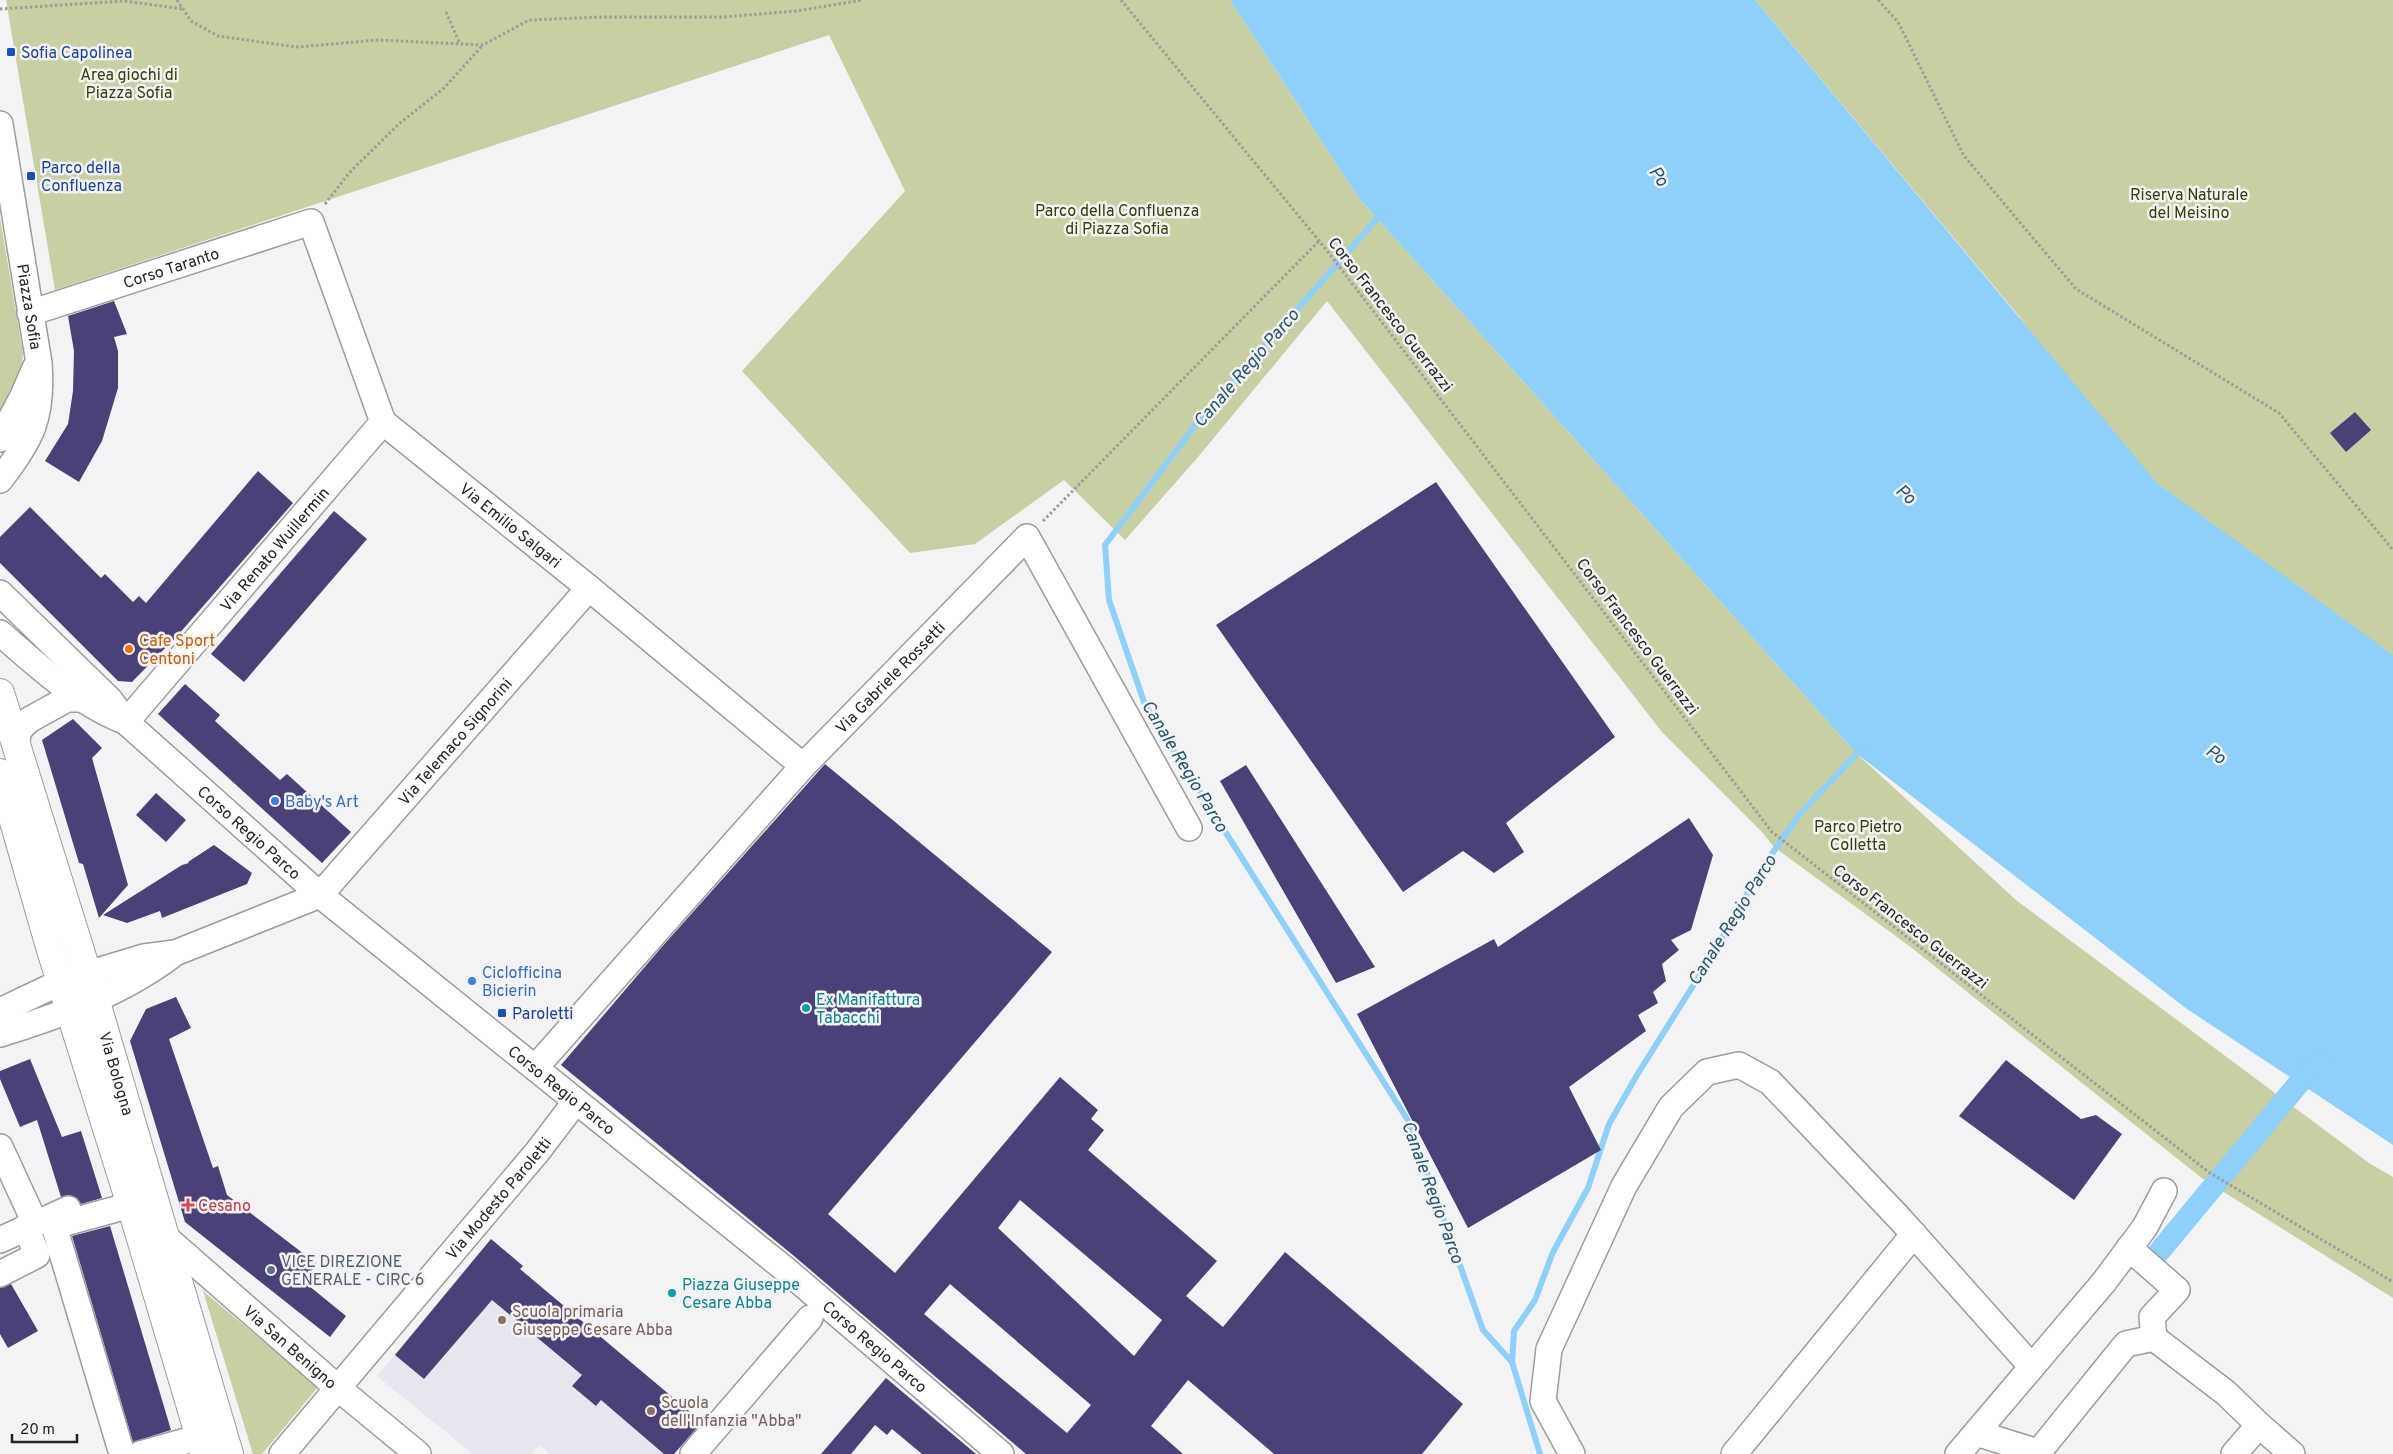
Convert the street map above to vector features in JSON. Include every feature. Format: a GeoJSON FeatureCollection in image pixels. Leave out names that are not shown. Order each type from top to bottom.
{"type":"FeatureCollection","features":[{"type":"Feature","properties":{"kind":"main road","name":"Via Bologna"},"geometry":{"type":"LineString","coordinates":[[0,693],[84,994],[131,1205],[203,1445]]}},
{"type":"Feature","properties":{"kind":"main road","name":"Via Bologna"},"geometry":{"type":"LineString","coordinates":[[0,773],[61,982],[84,994],[164,1236],[230,1454]]}},
{"type":"Feature","properties":{"kind":"street","name":"Piazza Sofia"},"geometry":{"type":"LineString","coordinates":[[0,124],[38,360],[40,395],[37,418],[28,440],[0,480]]}},
{"type":"Feature","properties":{"kind":"street","name":"Corso Taranto"},"geometry":{"type":"LineString","coordinates":[[30,313],[311,222]]}},
{"type":"Feature","properties":{"kind":"street"},"geometry":{"type":"LineString","coordinates":[[311,222],[383,422]]}},
{"type":"Feature","properties":{"kind":"street"},"geometry":{"type":"LineString","coordinates":[[0,439],[23,396],[38,360]]}},
{"type":"Feature","properties":{"kind":"street","name":"Via Emilio Salgari"},"geometry":{"type":"LineString","coordinates":[[383,422],[589,588],[803,766]]}},
{"type":"Feature","properties":{"kind":"street","name":"Via Renato Wuillermin"},"geometry":{"type":"LineString","coordinates":[[126,722],[383,422]]}},
{"type":"Feature","properties":{"kind":"street"},"geometry":{"type":"LineString","coordinates":[[1027,537],[1189,828]]}},
{"type":"Feature","properties":{"kind":"street","name":"Via Gabriele Rossetti"},"geometry":{"type":"LineString","coordinates":[[535,1068],[803,766],[1027,537]]}},
{"type":"Feature","properties":{"kind":"street","name":"Via Telemaco Signorini"},"geometry":{"type":"LineString","coordinates":[[320,895],[589,588]]}},
{"type":"Feature","properties":{"kind":"street","name":"Corso Regio Parco"},"geometry":{"type":"LineString","coordinates":[[0,593],[110,700],[126,722],[320,895],[786,1270],[1001,1454]]}},
{"type":"Feature","properties":{"kind":"street","name":"Corso Regio Parco"},"geometry":{"type":"LineString","coordinates":[[0,633],[46,673],[82,699],[126,722]]}},
{"type":"Feature","properties":{"kind":"street"},"geometry":{"type":"LineString","coordinates":[[16,745],[19,730],[29,720],[67,699],[82,699]]}},
{"type":"Feature","properties":{"kind":"street"},"geometry":{"type":"LineString","coordinates":[[0,1034],[84,994],[151,971],[175,953],[320,895]]}},
{"type":"Feature","properties":{"kind":"street"},"geometry":{"type":"LineString","coordinates":[[0,1011],[61,982]]}},
{"type":"Feature","properties":{"kind":"street"},"geometry":{"type":"LineString","coordinates":[[1572,1454],[1543,1402],[1549,1349],[1624,1186],[1671,1107],[1707,1072],[1739,1066],[1770,1082],[1914,1234],[2032,1368]]}},
{"type":"Feature","properties":{"kind":"street","name":"Via Modesto Paroletti"},"geometry":{"type":"LineString","coordinates":[[282,1454],[339,1389],[538,1151],[576,1101]]}},
{"type":"Feature","properties":{"kind":"street"},"geometry":{"type":"LineString","coordinates":[[0,1148],[2,1147],[30,1225],[37,1256],[0,1274]]}},
{"type":"Feature","properties":{"kind":"street"},"geometry":{"type":"LineString","coordinates":[[1958,1454],[2032,1368],[2129,1248],[2145,1227],[2164,1191]]}},
{"type":"Feature","properties":{"kind":"street"},"geometry":{"type":"LineString","coordinates":[[0,1240],[30,1225],[92,1201]]}},
{"type":"Feature","properties":{"kind":"street"},"geometry":{"type":"LineString","coordinates":[[122,1454],[54,1226],[131,1205]]}},
{"type":"Feature","properties":{"kind":"street"},"geometry":{"type":"LineString","coordinates":[[1734,1454],[1914,1234]]}},
{"type":"Feature","properties":{"kind":"street","name":"Via San Benigno"},"geometry":{"type":"LineString","coordinates":[[164,1236],[339,1389],[418,1454]]}},
{"type":"Feature","properties":{"kind":"street"},"geometry":{"type":"LineString","coordinates":[[2129,1248],[2177,1290],[2152,1317],[2154,1338],[2226,1393],[2259,1426],[2292,1454]]}},
{"type":"Feature","properties":{"kind":"street"},"geometry":{"type":"LineString","coordinates":[[693,1454],[810,1318]]}},
{"type":"Feature","properties":{"kind":"street"},"geometry":{"type":"LineString","coordinates":[[2037,1454],[2126,1344],[2154,1338]]}},
{"type":"Feature","properties":{"kind":"street"},"geometry":{"type":"LineString","coordinates":[[2234,1454],[2259,1426]]}},
{"type":"Feature","properties":{"kind":"street"},"geometry":{"type":"LineString","coordinates":[[1976,1433],[2028,1449],[2032,1454]]}},
{"type":"Feature","properties":{"kind":"street"},"geometry":{"type":"LineString","coordinates":[[140,1454],[203,1445]]}},
{"type":"Feature","properties":{"kind":"path"},"geometry":{"type":"LineString","coordinates":[[177,0],[191,21],[218,36],[297,47],[378,40],[483,45]]}},
{"type":"Feature","properties":{"kind":"path"},"geometry":{"type":"LineString","coordinates":[[311,222],[349,172],[400,123],[444,88],[483,45],[529,20],[600,17],[723,17],[796,11],[863,0]]}},
{"type":"Feature","properties":{"kind":"path","name":"Corso Francesco Guerrazzi"},"geometry":{"type":"LineString","coordinates":[[1121,0],[1319,241],[1772,832],[2210,1173],[2393,1282]]}},
{"type":"Feature","properties":{"kind":"path"},"geometry":{"type":"LineString","coordinates":[[1878,0],[1898,22],[1964,156],[2076,289],[2279,413],[2393,550]]}},
{"type":"Feature","properties":{"kind":"path"},"geometry":{"type":"LineString","coordinates":[[0,9],[124,1],[184,10]]}},
{"type":"Feature","properties":{"kind":"path"},"geometry":{"type":"LineString","coordinates":[[446,12],[460,44]]}},
{"type":"Feature","properties":{"kind":"path"},"geometry":{"type":"LineString","coordinates":[[1027,537],[1319,241]]}},
{"type":"Feature","properties":{"kind":"shaded area","name":"Scuola primaria Giuseppe Cesare Abba"},"geometry":{"type":"Polygon","coordinates":[[[491,1239],[523,1266],[520,1269],[702,1422],[674,1454],[551,1454],[539,1445],[532,1454],[473,1454],[377,1376],[491,1239]]]}},
{"type":"Feature","properties":{"kind":"green space","name":"Parco della Confluenza di Piazza Sofia"},"geometry":{"type":"Polygon","coordinates":[[[6,0],[1230,0],[1358,197],[1856,753],[2016,900],[2369,1163],[2393,1177],[2393,1298],[2203,1179],[1908,945],[1774,847],[1762,832],[1662,732],[1327,301],[1198,457],[1125,540],[1064,480],[975,544],[910,553],[742,371],[905,191],[829,35],[55,290],[6,0]]]}},
{"type":"Feature","properties":{"kind":"green space","name":"Riserva Naturale del Meisino"},"geometry":{"type":"Polygon","coordinates":[[[1755,0],[2393,0],[2393,658],[2157,483],[2080,398],[2018,315],[1755,0]]]}},
{"type":"Feature","properties":{"kind":"green space"},"geometry":{"type":"Polygon","coordinates":[[[0,218],[23,353],[20,379],[0,418],[0,218]]]}},
{"type":"Feature","properties":{"kind":"green space"},"geometry":{"type":"Polygon","coordinates":[[[203,1291],[318,1387],[262,1454],[253,1454],[203,1291]]]}},
{"type":"Feature","properties":{"kind":"water","name":"Po"},"geometry":{"type":"Polygon","coordinates":[[[1230,0],[1755,0],[2157,483],[2393,655],[2393,1145],[2187,1009],[1856,753],[1358,197],[1230,0]]]}},
{"type":"Feature","properties":{"kind":"building"},"geometry":{"type":"Polygon","coordinates":[[[114,301],[127,334],[114,337],[118,351],[118,388],[102,441],[79,482],[45,461],[68,424],[73,391],[74,351],[68,316],[114,301]]]}},
{"type":"Feature","properties":{"kind":"building"},"geometry":{"type":"Polygon","coordinates":[[[2355,412],[2371,430],[2346,452],[2330,433],[2355,412]]]}},
{"type":"Feature","properties":{"kind":"building"},"geometry":{"type":"Polygon","coordinates":[[[258,471],[293,503],[178,635],[132,682],[118,681],[0,563],[0,537],[30,507],[101,578],[105,574],[133,602],[139,596],[146,603],[258,471]]]}},
{"type":"Feature","properties":{"kind":"building"},"geometry":{"type":"Polygon","coordinates":[[[1436,482],[1615,737],[1506,823],[1524,852],[1494,873],[1463,851],[1403,892],[1216,625],[1436,482]]]}},
{"type":"Feature","properties":{"kind":"building"},"geometry":{"type":"Polygon","coordinates":[[[334,511],[367,539],[244,682],[211,654],[334,511]]]}},
{"type":"Feature","properties":{"kind":"building"},"geometry":{"type":"Polygon","coordinates":[[[185,684],[220,715],[215,721],[280,780],[287,774],[351,832],[322,863],[158,714],[185,684]]]}},
{"type":"Feature","properties":{"kind":"building"},"geometry":{"type":"Polygon","coordinates":[[[73,719],[102,748],[92,758],[128,885],[99,918],[83,864],[79,863],[42,740],[73,719]]]}},
{"type":"Feature","properties":{"kind":"building"},"geometry":{"type":"Polygon","coordinates":[[[825,764],[1052,952],[828,1214],[895,1273],[1060,1077],[1098,1110],[1091,1119],[1104,1130],[1088,1150],[1217,1261],[1186,1296],[1223,1327],[1285,1252],[1463,1404],[1422,1454],[1274,1454],[1188,1380],[1151,1426],[1183,1454],[1026,1454],[794,1256],[561,1065],[660,949],[825,764]],[[1020,1200],[998,1228],[1134,1356],[1162,1320],[1020,1200]],[[950,1284],[924,1314],[1067,1433],[1091,1405],[950,1284]]]}},
{"type":"Feature","properties":{"kind":"building"},"geometry":{"type":"Polygon","coordinates":[[[1246,765],[1375,967],[1336,983],[1220,781],[1246,765]]]}},
{"type":"Feature","properties":{"kind":"building"},"geometry":{"type":"Polygon","coordinates":[[[156,793],[186,820],[166,842],[136,815],[156,793]]]}},
{"type":"Feature","properties":{"kind":"building"},"geometry":{"type":"Polygon","coordinates":[[[1689,818],[1713,855],[1691,930],[1671,940],[1679,950],[1662,964],[1666,981],[1653,992],[1658,1003],[1638,1015],[1646,1031],[1569,1087],[1601,1150],[1468,1228],[1357,1014],[1494,939],[1498,947],[1689,818]]]}},
{"type":"Feature","properties":{"kind":"building"},"geometry":{"type":"Polygon","coordinates":[[[214,845],[252,873],[247,884],[162,918],[160,911],[127,923],[103,915],[182,865],[189,863],[214,845]]]}},
{"type":"Feature","properties":{"kind":"building"},"geometry":{"type":"Polygon","coordinates":[[[176,997],[191,1028],[169,1039],[213,1168],[218,1166],[227,1195],[317,1264],[303,1281],[346,1316],[330,1337],[185,1222],[130,1041],[146,1009],[176,997]]]}},
{"type":"Feature","properties":{"kind":"building"},"geometry":{"type":"Polygon","coordinates":[[[30,1059],[62,1137],[81,1131],[102,1198],[81,1204],[77,1198],[70,1195],[61,1197],[37,1120],[20,1127],[0,1079],[0,1071],[30,1059]]]}},
{"type":"Feature","properties":{"kind":"building"},"geometry":{"type":"Polygon","coordinates":[[[2006,1060],[2081,1119],[2096,1115],[2122,1134],[2074,1200],[1959,1116],[2006,1060]]]}},
{"type":"Feature","properties":{"kind":"building"},"geometry":{"type":"Polygon","coordinates":[[[110,1226],[171,1430],[133,1442],[72,1236],[110,1226]]]}},
{"type":"Feature","properties":{"kind":"building"},"geometry":{"type":"Polygon","coordinates":[[[491,1239],[523,1266],[520,1269],[702,1422],[674,1454],[664,1454],[601,1400],[596,1406],[572,1386],[582,1375],[492,1300],[424,1379],[395,1355],[491,1239]]]}},
{"type":"Feature","properties":{"kind":"building"},"geometry":{"type":"Polygon","coordinates":[[[11,1284],[38,1331],[8,1348],[0,1334],[0,1288],[11,1284]]]}},
{"type":"Feature","properties":{"kind":"building"},"geometry":{"type":"Polygon","coordinates":[[[886,1378],[976,1454],[922,1454],[892,1429],[887,1435],[875,1425],[851,1454],[821,1454],[886,1378]]]}},
{"type":"Feature","properties":{"kind":"waterway","name":"Canale Regio Parco"},"geometry":{"type":"LineString","coordinates":[[1383,212],[1197,423],[1105,545],[1109,600],[1145,705],[1409,1122],[1483,1330],[1512,1362]]}},
{"type":"Feature","properties":{"kind":"waterway","name":"Canale Regio Parco"},"geometry":{"type":"LineString","coordinates":[[1540,1454],[1512,1362],[1514,1331],[1535,1300],[1553,1252],[1588,1188],[1609,1124],[1637,1075],[1713,954],[1758,874],[1799,815],[1862,748]]}},
{"type":"Feature","properties":{"kind":"waterway"},"geometry":{"type":"LineString","coordinates":[[2159,1252],[2318,1060]]}},
{"type":"Feature","properties":{"kind":"place","name":"Sofia Capolinea"},"geometry":{"type":"Point","coordinates":[11,52]}},
{"type":"Feature","properties":{"kind":"place","name":"Parco della Confluenza"},"geometry":{"type":"Point","coordinates":[31,176]}},
{"type":"Feature","properties":{"kind":"place","name":"Cafe Sport Centoni"},"geometry":{"type":"Point","coordinates":[129,649]}},
{"type":"Feature","properties":{"kind":"place","name":"Baby's Art"},"geometry":{"type":"Point","coordinates":[275,801]}},
{"type":"Feature","properties":{"kind":"place","name":"Ciclofficina Bicierin"},"geometry":{"type":"Point","coordinates":[472,981]}},
{"type":"Feature","properties":{"kind":"place","name":"Ex Manifattura Tabacchi"},"geometry":{"type":"Point","coordinates":[806,1008]}},
{"type":"Feature","properties":{"kind":"place","name":"Paroletti"},"geometry":{"type":"Point","coordinates":[502,1013]}},
{"type":"Feature","properties":{"kind":"place","name":"Cesano"},"geometry":{"type":"Point","coordinates":[188,1205]}},
{"type":"Feature","properties":{"kind":"place","name":"VICE DIREZIONE GENERALE - CIRC 6"},"geometry":{"type":"Point","coordinates":[271,1270]}},
{"type":"Feature","properties":{"kind":"place","name":"Piazza Giuseppe Cesare Abba"},"geometry":{"type":"Point","coordinates":[672,1293]}},
{"type":"Feature","properties":{"kind":"place","name":"Scuola primaria Giuseppe Cesare Abba"},"geometry":{"type":"Point","coordinates":[502,1320]}},
{"type":"Feature","properties":{"kind":"place","name":"Scuola dell'Infanzia \"Abba\""},"geometry":{"type":"Point","coordinates":[651,1411]}},
{"type":"Feature","properties":{"kind":"park label","name":"Area giochi di Piazza Sofia"},"geometry":{"type":"Point","coordinates":[129,83]}},
{"type":"Feature","properties":{"kind":"park label","name":"Parco Pietro Colletta"},"geometry":{"type":"Point","coordinates":[1858,835]}}]}
